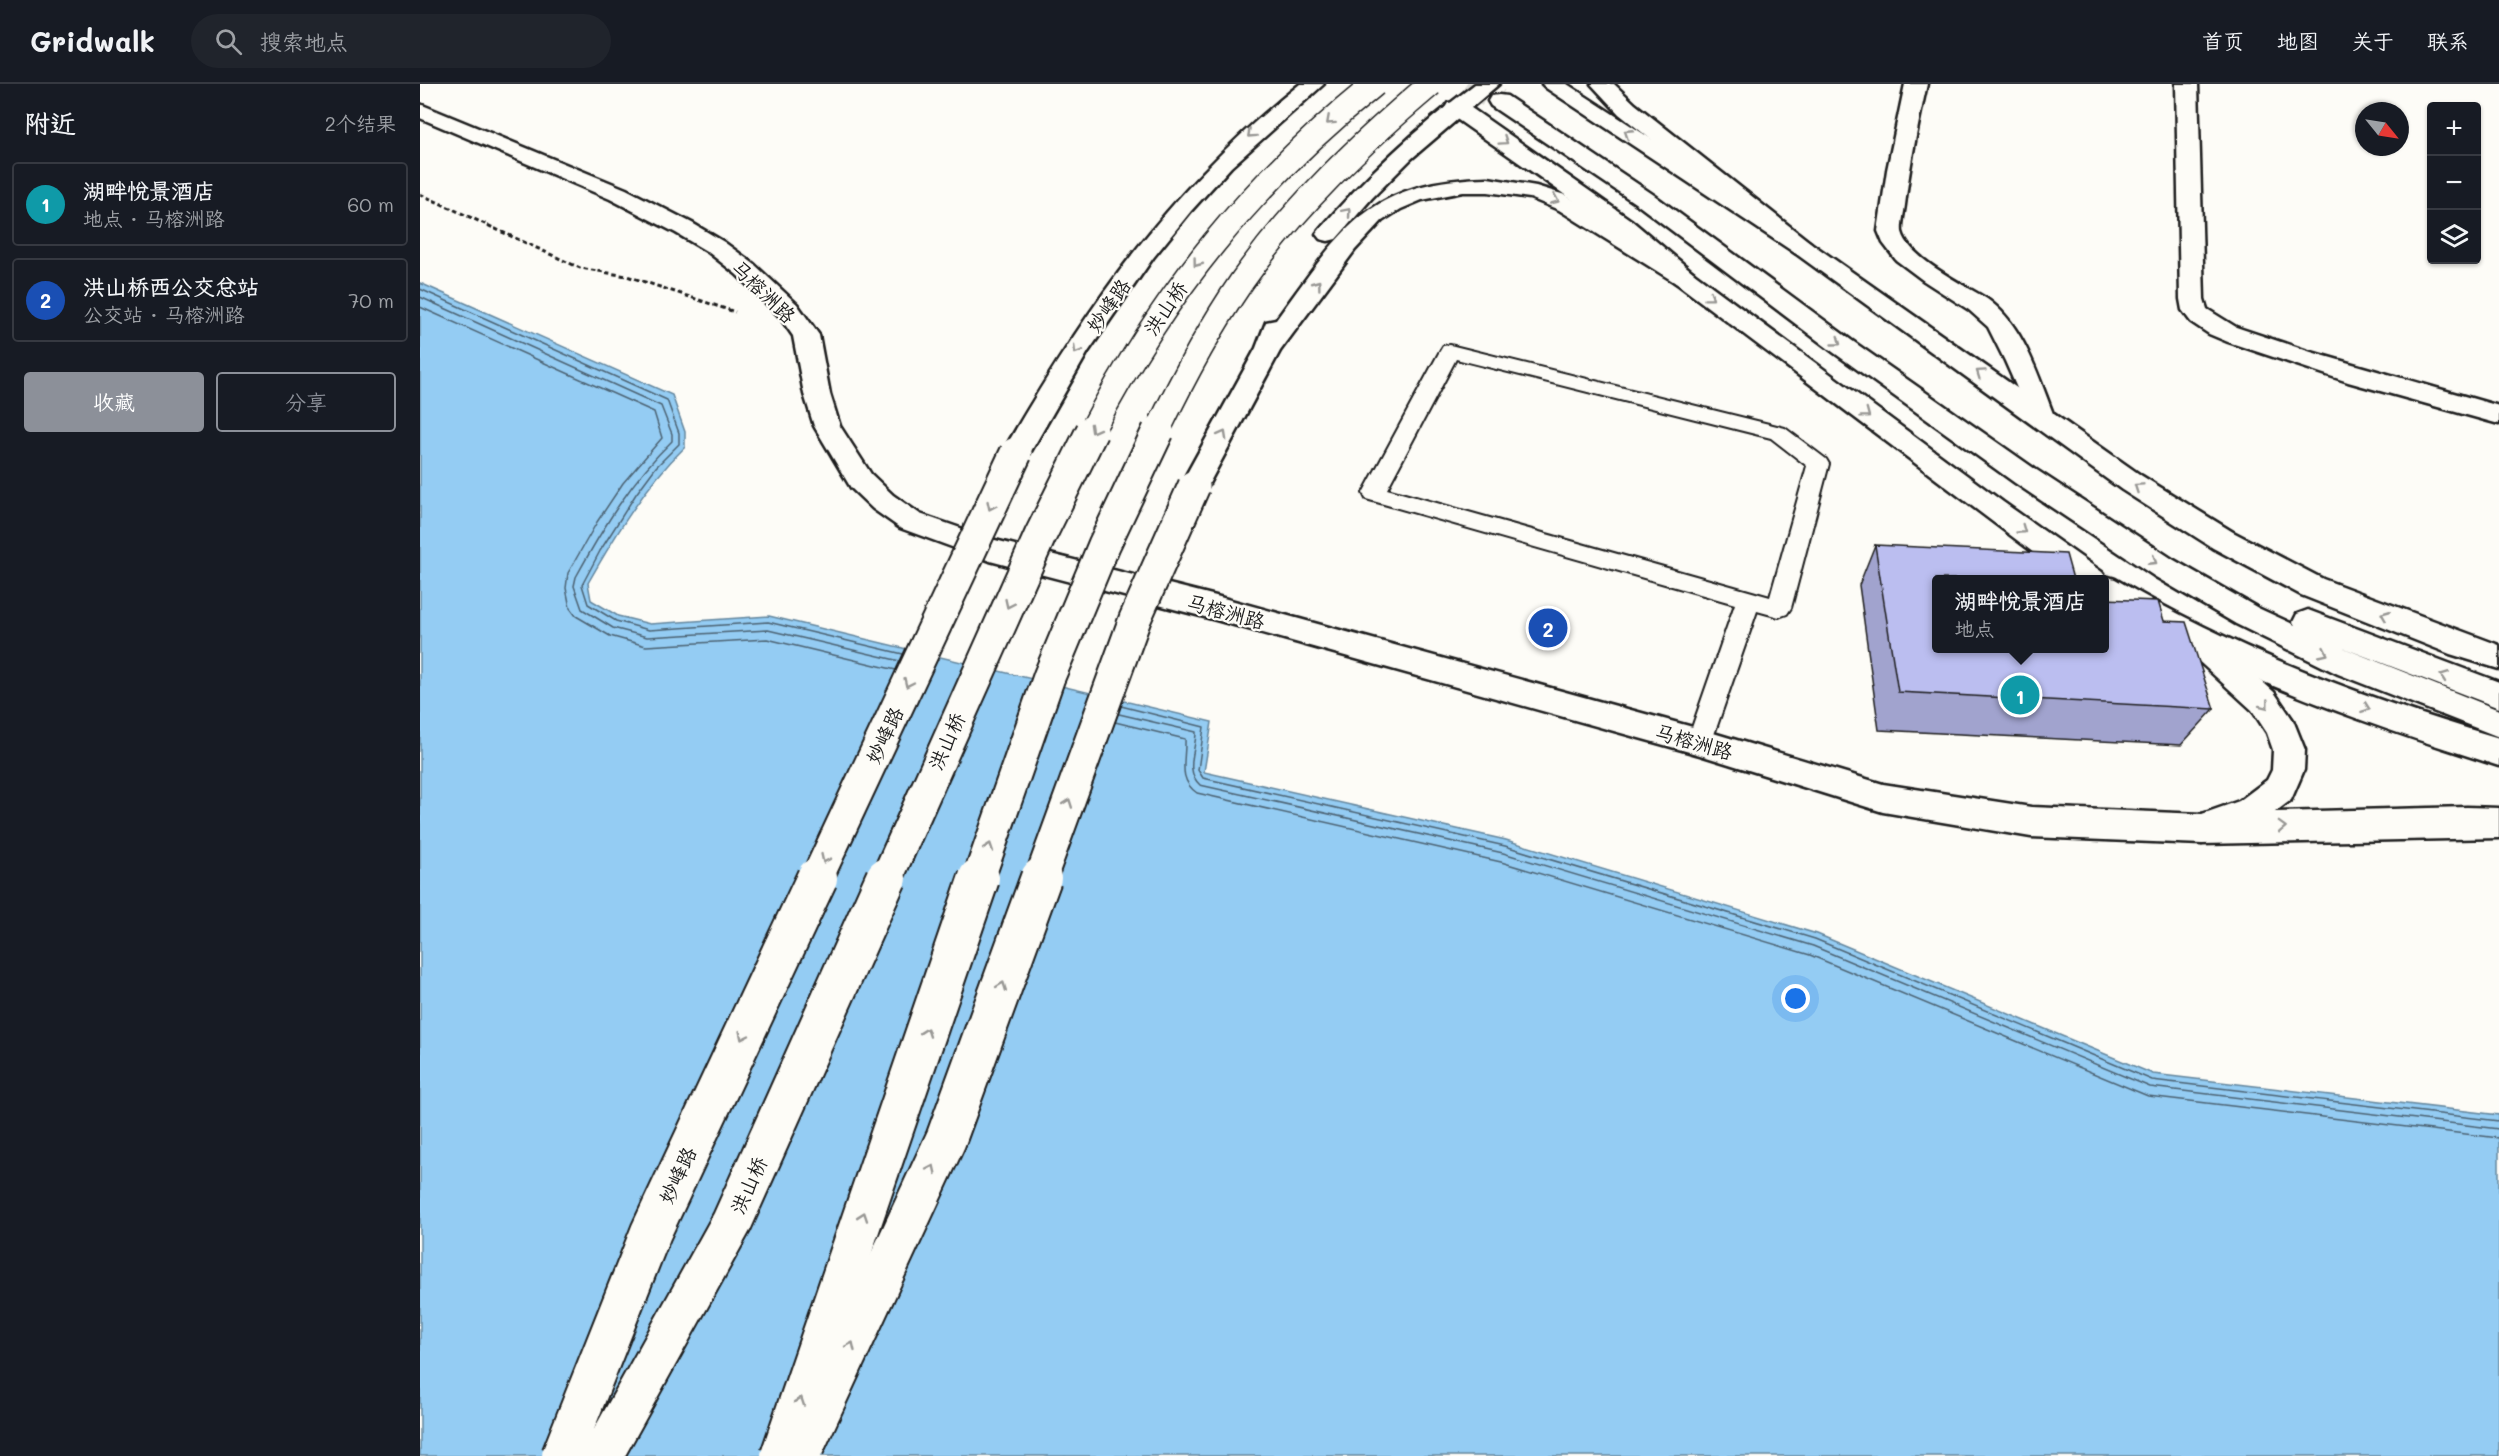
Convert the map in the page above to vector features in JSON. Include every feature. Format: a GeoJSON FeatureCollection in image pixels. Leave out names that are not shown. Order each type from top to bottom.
{"type":"FeatureCollection","features":[{"type":"Feature","properties":{"kind":"main road","name":"妙峰路"},"geometry":{"type":"LineString","coordinates":[[562,1456],[651,1232],[1016,453],[1043,404],[1114,294],[1195,191],[1230,153],[1274,113],[1313,84]]}},
{"type":"Feature","properties":{"kind":"main road","name":"洪山桥"},"geometry":{"type":"LineString","coordinates":[[602,1456],[732,1222],[1040,536],[1074,464],[1136,353],[1197,262],[1247,202],[1302,146],[1375,84]]}},
{"type":"Feature","properties":{"kind":"main road"},"geometry":{"type":"LineString","coordinates":[[1419,84],[1623,225],[1685,278],[1993,509],[2086,575]]}},
{"type":"Feature","properties":{"kind":"main road"},"geometry":{"type":"LineString","coordinates":[[781,1456],[1036,711],[1100,555],[1134,480],[1191,365],[1221,313],[1257,261],[1295,215],[1330,178],[1401,108],[1431,84]]}},
{"type":"Feature","properties":{"kind":"main road"},"geometry":{"type":"LineString","coordinates":[[1553,84],[1803,248],[2132,483],[2184,517],[2261,562],[2312,586],[2461,645],[2499,657]]}},
{"type":"Feature","properties":{"kind":"main road"},"geometry":{"type":"LineString","coordinates":[[1602,84],[1627,109],[1803,248]]}},
{"type":"Feature","properties":{"kind":"main road"},"geometry":{"type":"LineString","coordinates":[[1916,84],[1898,170],[1890,231],[1892,240],[1912,260],[1997,320],[2041,416]]}},
{"type":"Feature","properties":{"kind":"main road"},"geometry":{"type":"LineString","coordinates":[[2187,84],[2192,299],[2193,307],[2200,317],[2230,333],[2326,368],[2499,415]]}},
{"type":"Feature","properties":{"kind":"main road"},"geometry":{"type":"LineString","coordinates":[[1274,113],[1275,88]]}},
{"type":"Feature","properties":{"kind":"main road"},"geometry":{"type":"LineString","coordinates":[[1269,348],[1284,300],[1301,271],[1330,232],[1364,193],[1456,108],[1500,94]]}},
{"type":"Feature","properties":{"kind":"main road"},"geometry":{"type":"LineString","coordinates":[[1500,94],[1716,233],[2100,508],[2258,600],[2332,632],[2499,695]]}},
{"type":"Feature","properties":{"kind":"main road"},"geometry":{"type":"LineString","coordinates":[[1500,94],[1842,346],[2025,476],[2164,568],[2247,616],[2339,660],[2499,724]]}},
{"type":"Feature","properties":{"kind":"main road","name":"马榕洲路"},"geometry":{"type":"LineString","coordinates":[[420,110],[618,194],[684,228],[716,247],[746,269],[788,310],[806,335],[817,394],[827,426],[861,481],[883,502],[910,521],[990,550],[1216,608],[1700,742],[1883,798],[1947,810],[2031,822],[2202,829],[2456,822],[2499,823]]}},
{"type":"Feature","properties":{"kind":"main road"},"geometry":{"type":"LineString","coordinates":[[800,1456],[946,1138],[1135,619],[1194,486],[1269,348],[1335,260],[1375,216],[1391,204],[1440,189],[1467,185],[1497,186],[1528,190],[1557,200],[1685,278]]}},
{"type":"Feature","properties":{"kind":"main road"},"geometry":{"type":"LineString","coordinates":[[2109,590],[2191,636],[2292,681],[2383,715],[2499,752]]}},
{"type":"Feature","properties":{"kind":"main road"},"geometry":{"type":"LineString","coordinates":[[2191,636],[2263,701],[2282,729],[2289,750],[2288,770],[2279,790],[2251,811],[2202,829]]}},
{"type":"Feature","properties":{"kind":"lane"},"geometry":{"type":"LineString","coordinates":[[1450,351],[1778,433],[1818,464],[1779,608],[1749,599],[1374,493],[1450,351]]}},
{"type":"Feature","properties":{"kind":"lane"},"geometry":{"type":"LineString","coordinates":[[1700,742],[1749,599]]}},
{"type":"Feature","properties":{"kind":"path"},"geometry":{"type":"LineString","coordinates":[[420,194],[580,268],[627,276],[743,315]]}},
{"type":"Feature","properties":{"kind":"water"},"geometry":{"type":"Polygon","coordinates":[[[420,283],[672,395],[685,432],[685,447],[656,478],[620,529],[588,583],[591,600],[618,616],[650,624],[769,616],[1212,722],[1204,772],[1506,840],[1817,934],[2153,1074],[2499,1115],[2499,1456],[420,1456],[420,283]]]}},
{"type":"Feature","properties":{"kind":"building"},"geometry":{"type":"Polygon","coordinates":[[[1875,545],[2066,554],[2072,575],[1932,575],[1932,653],[2109,653],[2109,599],[2158,601],[2164,621],[2186,622],[2214,709],[1898,692],[1875,545]]]}},
{"type":"Feature","properties":{"kind":"tunnel"},"geometry":{"type":"LineString","coordinates":[[1466,84],[1499,101]]}},
{"type":"Feature","properties":{"kind":"place","name":"洪山桥西公交总站"},"geometry":{"type":"Point","coordinates":[1548,628]}},
{"type":"Feature","properties":{"kind":"place","name":"湖畔悦景酒店"},"geometry":{"type":"Point","coordinates":[2020,695]}}]}
